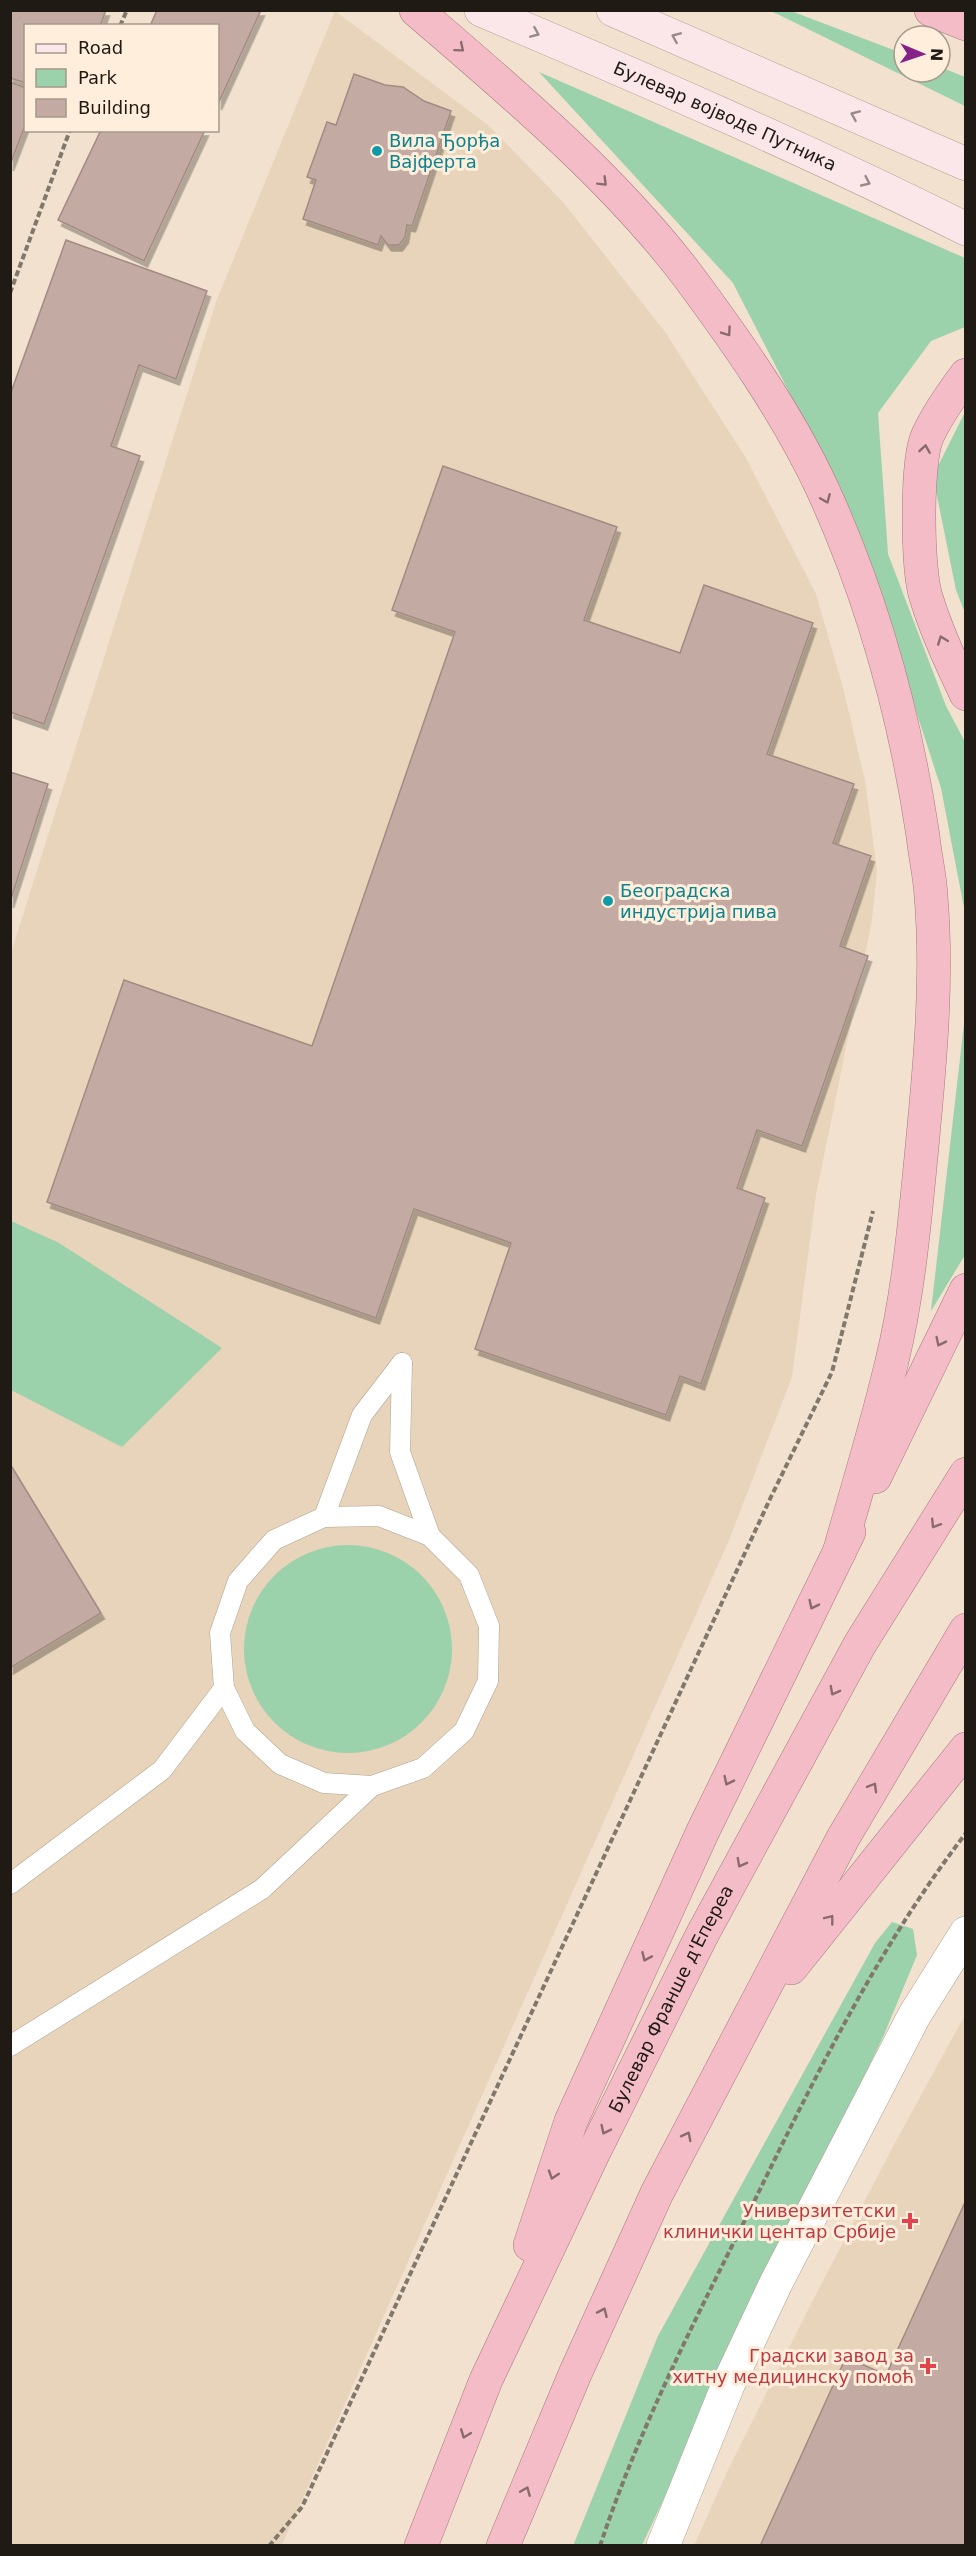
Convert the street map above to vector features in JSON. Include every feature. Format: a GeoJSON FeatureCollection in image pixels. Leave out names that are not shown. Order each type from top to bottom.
{"type":"FeatureCollection","features":[{"type":"Feature","properties":{"kind":"highway"},"geometry":{"type":"LineString","coordinates":[[416,10],[510,91],[635,214],[686,274],[740,350],[779,410],[824,494],[860,582],[906,733],[931,896],[933,978],[930,1065],[917,1201],[892,1359],[839,1553]]}},
{"type":"Feature","properties":{"kind":"highway"},"geometry":{"type":"LineString","coordinates":[[931,10],[966,24]]}},
{"type":"Feature","properties":{"kind":"highway"},"geometry":{"type":"LineString","coordinates":[[966,375],[945,403],[926,440],[919,487],[925,594],[949,658],[966,694]]}},
{"type":"Feature","properties":{"kind":"highway"},"geometry":{"type":"LineString","coordinates":[[486,2380],[572,2121],[703,1831],[966,1290]]}},
{"type":"Feature","properties":{"kind":"highway","name":"Булевар Франше д'Епереа"},"geometry":{"type":"LineString","coordinates":[[421,2546],[486,2380],[593,2154],[702,1935],[860,1644],[966,1474]]}},
{"type":"Feature","properties":{"kind":"highway"},"geometry":{"type":"LineString","coordinates":[[504,2546],[575,2374],[657,2193],[843,1838],[966,1630]]}},
{"type":"Feature","properties":{"kind":"highway"},"geometry":{"type":"LineString","coordinates":[[741,2030],[955,1767],[966,1749]]}},
{"type":"Feature","properties":{"kind":"main road","name":"Булевар војводе Путника"},"geometry":{"type":"LineString","coordinates":[[481,10],[590,56],[966,229]]}},
{"type":"Feature","properties":{"kind":"main road"},"geometry":{"type":"LineString","coordinates":[[613,10],[966,164]]}},
{"type":"Feature","properties":{"kind":"street"},"geometry":{"type":"LineString","coordinates":[[663,2546],[728,2385],[776,2283],[914,2016],[966,1933]]}},
{"type":"Feature","properties":{"kind":"lane"},"geometry":{"type":"LineString","coordinates":[[324,1517],[362,1415],[402,1363],[400,1452],[430,1536]]}},
{"type":"Feature","properties":{"kind":"lane"},"geometry":{"type":"LineString","coordinates":[[379,1516],[430,1536],[469,1575],[489,1626],[488,1681],[464,1731],[423,1768],[372,1786],[324,1783],[280,1764],[245,1731],[224,1688],[220,1633],[238,1581],[274,1540],[324,1517],[379,1516]]}},
{"type":"Feature","properties":{"kind":"lane"},"geometry":{"type":"LineString","coordinates":[[10,1884],[162,1770],[224,1688]]}},
{"type":"Feature","properties":{"kind":"lane"},"geometry":{"type":"LineString","coordinates":[[10,2046],[262,1889],[372,1786]]}},
{"type":"Feature","properties":{"kind":"path"},"geometry":{"type":"LineString","coordinates":[[121,24],[127,10]]}},
{"type":"Feature","properties":{"kind":"path"},"geometry":{"type":"LineString","coordinates":[[10,292],[69,132]]}},
{"type":"Feature","properties":{"kind":"path"},"geometry":{"type":"LineString","coordinates":[[269,2546],[302,2506],[770,1499],[832,1372],[875,1204]]}},
{"type":"Feature","properties":{"kind":"path"},"geometry":{"type":"LineString","coordinates":[[600,2546],[613,2505],[684,2343],[833,2041],[934,1874],[966,1833]]}},
{"type":"Feature","properties":{"kind":"shaded area"},"geometry":{"type":"Polygon","coordinates":[[[335,11],[488,125],[563,202],[665,332],[746,458],[816,594],[842,684],[865,780],[877,871],[872,920],[816,1195],[792,1377],[729,1540],[282,2545],[11,2546],[11,953],[216,302],[335,11]]]}},
{"type":"Feature","properties":{"kind":"shaded area","name":"Универзитетски клинички центар Србије"},"geometry":{"type":"Polygon","coordinates":[[[965,2015],[965,2545],[694,2546],[727,2472],[812,2302],[965,2015]]]}},
{"type":"Feature","properties":{"kind":"green space"},"geometry":{"type":"Polygon","coordinates":[[[771,11],[791,11],[892,49],[892,70],[771,11]]]}},
{"type":"Feature","properties":{"kind":"green space"},"geometry":{"type":"Polygon","coordinates":[[[539,72],[965,258],[965,327],[931,341],[878,413],[888,554],[946,706],[965,742],[965,913],[941,788],[853,517],[733,283],[539,72]]]}},
{"type":"Feature","properties":{"kind":"green space"},"geometry":{"type":"Polygon","coordinates":[[[952,72],[965,77],[965,106],[920,84],[952,84],[952,72]]]}},
{"type":"Feature","properties":{"kind":"green space"},"geometry":{"type":"Polygon","coordinates":[[[965,412],[965,613],[956,590],[933,476],[965,412]]]}},
{"type":"Feature","properties":{"kind":"green space"},"geometry":{"type":"Polygon","coordinates":[[[965,1015],[965,1255],[931,1311],[965,1015]]]}},
{"type":"Feature","properties":{"kind":"green space"},"geometry":{"type":"Polygon","coordinates":[[[11,1221],[59,1243],[222,1348],[122,1447],[11,1390],[11,1221]]]}},
{"type":"Feature","properties":{"kind":"green space"},"geometry":{"type":"Polygon","coordinates":[[[338,1545],[358,1545],[388,1552],[406,1562],[422,1575],[435,1591],[445,1609],[452,1649],[445,1689],[435,1707],[422,1723],[406,1736],[388,1746],[358,1753],[338,1753],[308,1746],[282,1730],[267,1715],[251,1689],[244,1659],[244,1639],[251,1609],[267,1583],[282,1568],[308,1552],[338,1545]]]}},
{"type":"Feature","properties":{"kind":"green space"},"geometry":{"type":"Polygon","coordinates":[[[892,1922],[913,1929],[917,1955],[883,2037],[642,2545],[573,2546],[658,2336],[875,1943],[892,1922]]]}},
{"type":"Feature","properties":{"kind":"building"},"geometry":{"type":"Polygon","coordinates":[[[10,10],[106,10],[101,24],[24,24],[24,82],[10,78],[10,10]]]}},
{"type":"Feature","properties":{"kind":"building"},"geometry":{"type":"Polygon","coordinates":[[[157,10],[261,10],[219,102],[219,24],[151,24],[157,10]]]}},
{"type":"Feature","properties":{"kind":"building","name":"Вила Ђорђа Вајферта"},"geometry":{"type":"Polygon","coordinates":[[[354,74],[385,85],[403,87],[424,101],[451,111],[412,226],[407,225],[405,237],[399,245],[388,245],[381,236],[378,245],[303,219],[316,180],[307,177],[327,122],[336,125],[354,74]]]}},
{"type":"Feature","properties":{"kind":"building"},"geometry":{"type":"Polygon","coordinates":[[[10,82],[24,87],[24,128],[10,165],[10,82]]]}},
{"type":"Feature","properties":{"kind":"building"},"geometry":{"type":"Polygon","coordinates":[[[100,132],[204,132],[144,261],[58,220],[100,132]]]}},
{"type":"Feature","properties":{"kind":"building"},"geometry":{"type":"Polygon","coordinates":[[[66,240],[207,291],[176,379],[139,365],[111,446],[140,456],[44,724],[10,712],[10,395],[66,240]]]}},
{"type":"Feature","properties":{"kind":"building","name":"Београдска индустрија пива"},"geometry":{"type":"Polygon","coordinates":[[[443,466],[617,527],[584,620],[680,653],[704,585],[813,623],[767,754],[854,784],[833,843],[871,856],[840,946],[868,956],[802,1146],[757,1130],[737,1188],[765,1198],[701,1384],[680,1376],[666,1415],[475,1349],[511,1243],[414,1209],[376,1318],[47,1202],[124,980],[312,1046],[455,632],[392,610],[443,466]]]}},
{"type":"Feature","properties":{"kind":"building"},"geometry":{"type":"Polygon","coordinates":[[[10,772],[48,784],[10,902],[10,772]]]}},
{"type":"Feature","properties":{"kind":"building"},"geometry":{"type":"Polygon","coordinates":[[[10,1464],[101,1613],[10,1668],[10,1464]]]}},
{"type":"Feature","properties":{"kind":"building","name":"Градски завод за хитну медицинску помоћ"},"geometry":{"type":"Polygon","coordinates":[[[966,2200],[966,2546],[760,2546],[846,2357],[886,2375],[966,2200]]]}},
{"type":"Feature","properties":{"kind":"place","name":"Вила Ђорђа Вајферта"},"geometry":{"type":"Point","coordinates":[377,151]}},
{"type":"Feature","properties":{"kind":"place","name":"Београдска индустрија пива"},"geometry":{"type":"Point","coordinates":[608,901]}},
{"type":"Feature","properties":{"kind":"place","name":"Универзитетски клинички центар Србије"},"geometry":{"type":"Point","coordinates":[910,2221]}},
{"type":"Feature","properties":{"kind":"place","name":"Градски завод за хитну медицинску помоћ"},"geometry":{"type":"Point","coordinates":[928,2366]}}]}
